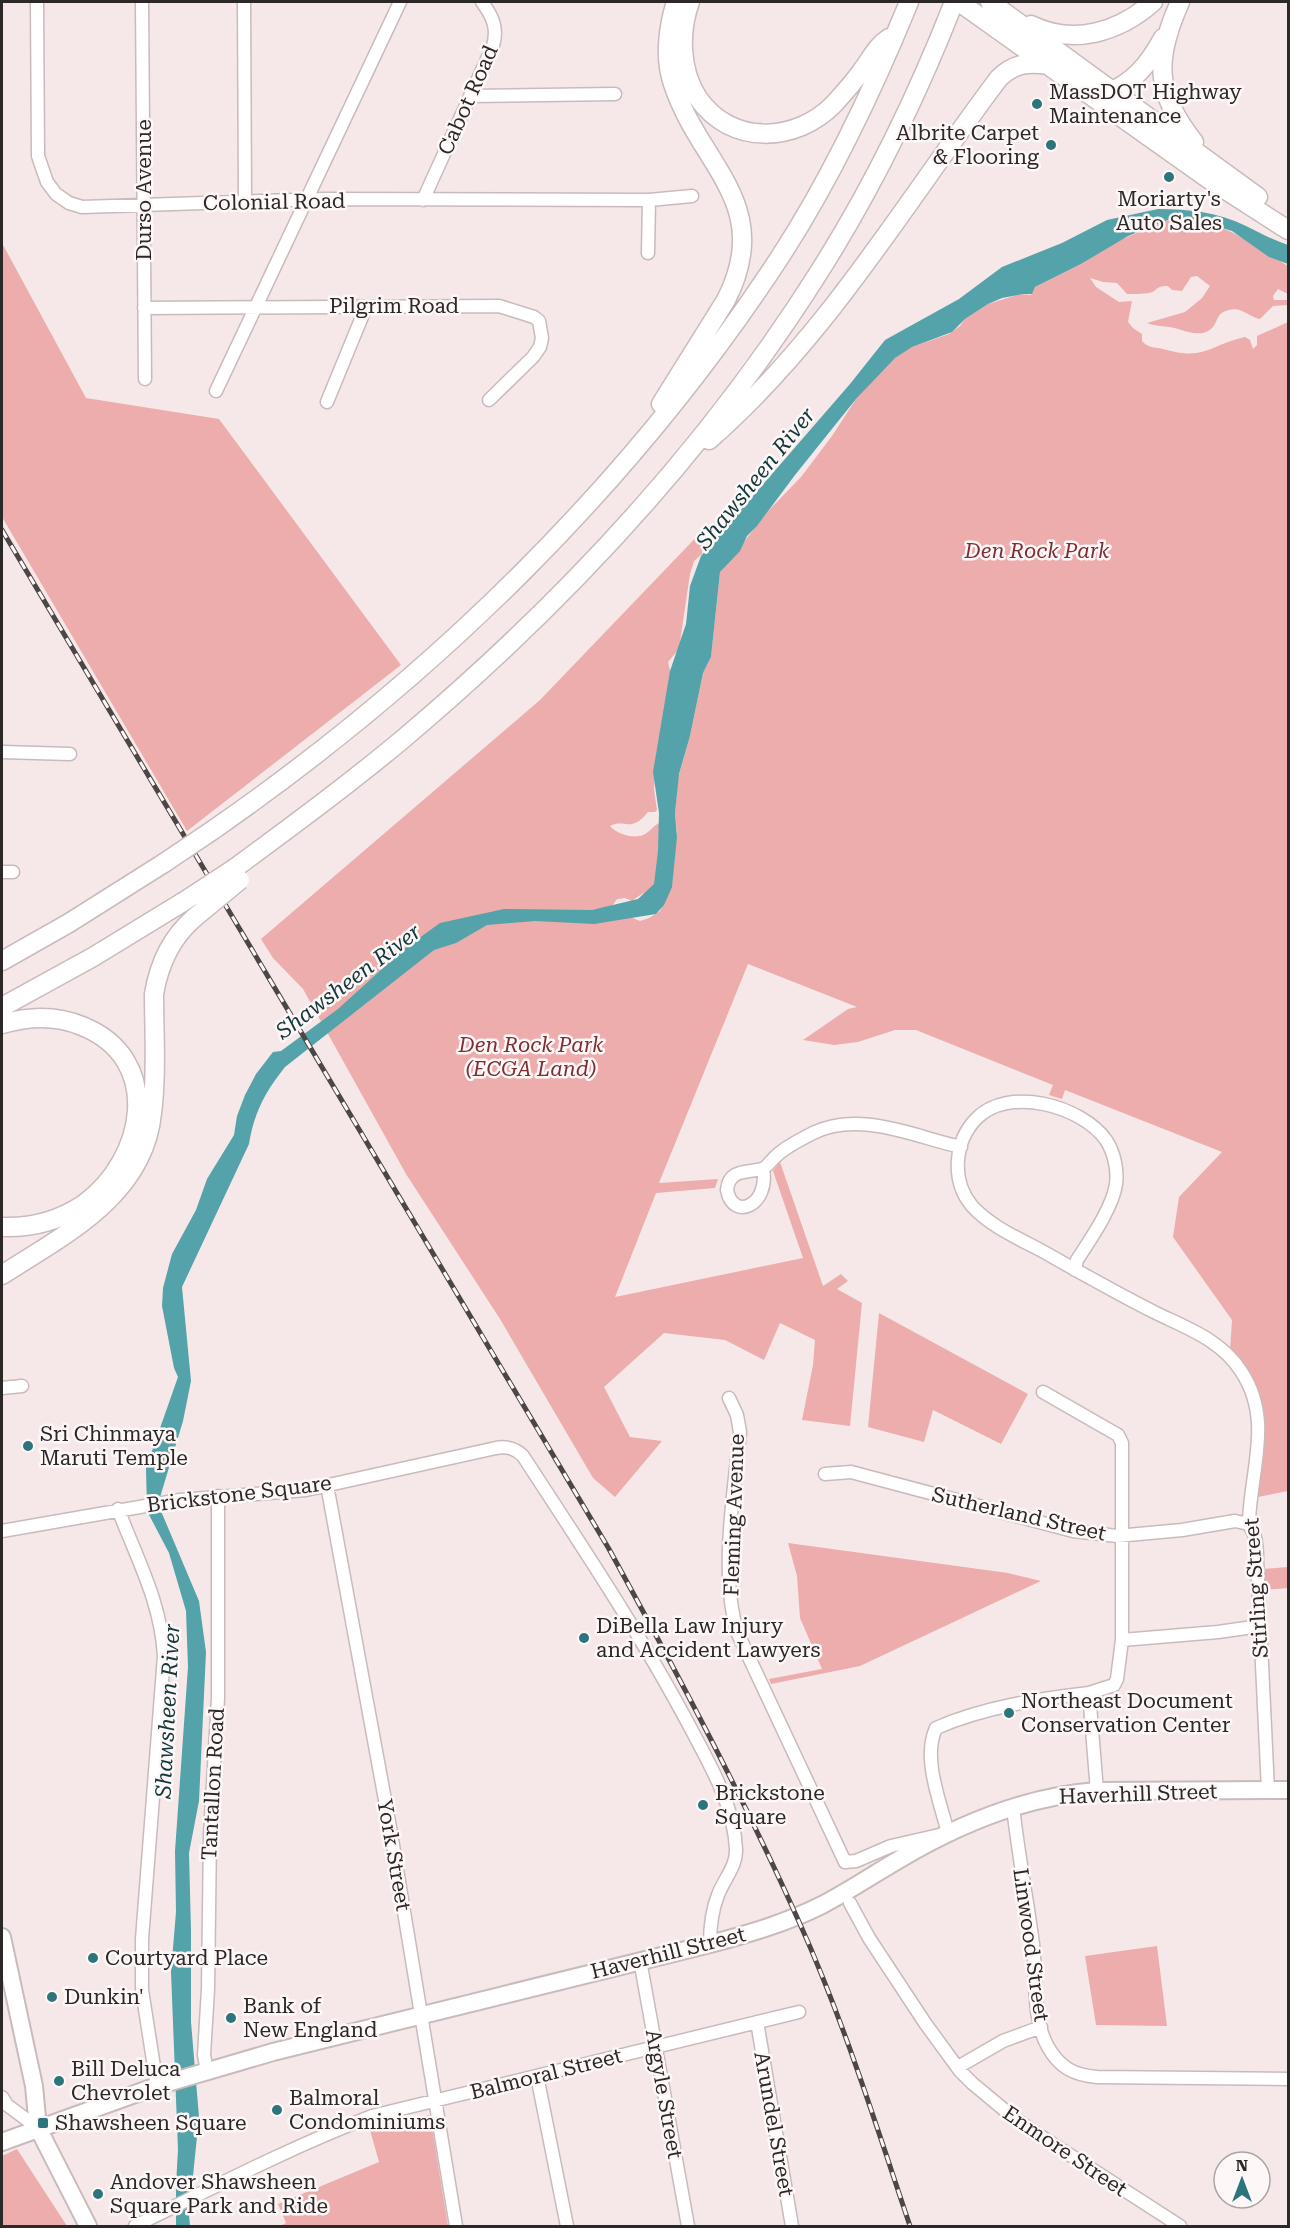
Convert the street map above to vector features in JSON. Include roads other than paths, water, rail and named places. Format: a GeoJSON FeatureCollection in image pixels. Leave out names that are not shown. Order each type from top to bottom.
{"type":"FeatureCollection","features":[{"type":"Feature","properties":{"kind":"highway"},"geometry":{"type":"LineString","coordinates":[[641,442],[680,372],[735,284],[742,255],[742,224],[734,197],[728,183],[690,121],[672,82],[668,40],[676,2]]}},
{"type":"Feature","properties":{"kind":"highway"},"geometry":{"type":"LineString","coordinates":[[690,2],[683,52],[690,82],[698,98],[721,120],[743,132],[754,134],[770,135],[789,131],[821,115],[852,84],[879,45],[896,34]]}},
{"type":"Feature","properties":{"kind":"highway"},"geometry":{"type":"LineString","coordinates":[[2,960],[69,923],[164,863],[284,781],[418,671],[482,613],[564,529],[641,442],[712,353],[780,256],[843,148],[909,2]]}},
{"type":"Feature","properties":{"kind":"highway"},"geometry":{"type":"LineString","coordinates":[[2,1006],[93,957],[183,902],[238,874],[291,840],[326,801],[452,696],[583,570],[683,458],[756,364],[822,267],[904,118],[954,2]]}},
{"type":"Feature","properties":{"kind":"highway"},"geometry":{"type":"LineString","coordinates":[[959,2],[1207,178],[1288,230]]}},
{"type":"Feature","properties":{"kind":"highway"},"geometry":{"type":"LineString","coordinates":[[990,2],[1288,220]]}},
{"type":"Feature","properties":{"kind":"highway"},"geometry":{"type":"LineString","coordinates":[[1005,12],[1040,29],[1074,36],[1107,30],[1132,19],[1154,2]]}},
{"type":"Feature","properties":{"kind":"highway"},"geometry":{"type":"LineString","coordinates":[[1095,97],[1132,80],[1151,58],[1180,2]]}},
{"type":"Feature","properties":{"kind":"highway"},"geometry":{"type":"LineString","coordinates":[[1168,29],[1162,64],[1166,97],[1183,128],[1210,162]]}},
{"type":"Feature","properties":{"kind":"highway"},"geometry":{"type":"LineString","coordinates":[[683,458],[701,446],[741,410],[813,331],[866,265],[999,78],[1014,66],[1023,63],[1049,65]]}},
{"type":"Feature","properties":{"kind":"highway"},"geometry":{"type":"LineString","coordinates":[[2,1275],[95,1212],[120,1188],[134,1170],[144,1149],[152,1114],[154,994],[163,960],[171,944],[238,874]]}},
{"type":"Feature","properties":{"kind":"highway"},"geometry":{"type":"LineString","coordinates":[[2,1024],[25,1019],[52,1018],[95,1032],[113,1045],[126,1061],[135,1082],[138,1105],[135,1127],[125,1154],[114,1173],[100,1190],[73,1211],[53,1220],[23,1227],[2,1227]]}},
{"type":"Feature","properties":{"kind":"main road","name":"Haverhill Street"},"geometry":{"type":"LineString","coordinates":[[2,2142],[163,2084],[203,2072],[420,2015],[758,1931],[823,1905],[970,1822],[1013,1807],[1066,1794],[1097,1791],[1288,1790]]}},
{"type":"Feature","properties":{"kind":"main road"},"geometry":{"type":"LineString","coordinates":[[2,1937],[34,2086],[38,2128],[88,2226]]}},
{"type":"Feature","properties":{"kind":"street","name":"Colonial Road"},"geometry":{"type":"LineString","coordinates":[[37,2],[38,156],[47,182],[56,194],[69,203],[82,207],[307,200],[649,200],[692,196]]}},
{"type":"Feature","properties":{"kind":"street","name":"Durso Avenue"},"geometry":{"type":"LineString","coordinates":[[142,2],[145,379]]}},
{"type":"Feature","properties":{"kind":"street"},"geometry":{"type":"LineString","coordinates":[[244,2],[245,202]]}},
{"type":"Feature","properties":{"kind":"street"},"geometry":{"type":"LineString","coordinates":[[216,391],[400,2]]}},
{"type":"Feature","properties":{"kind":"street","name":"Cabot Road"},"geometry":{"type":"LineString","coordinates":[[423,200],[496,35],[496,24],[482,2]]}},
{"type":"Feature","properties":{"kind":"street"},"geometry":{"type":"LineString","coordinates":[[470,96],[615,94]]}},
{"type":"Feature","properties":{"kind":"street"},"geometry":{"type":"LineString","coordinates":[[648,253],[649,200]]}},
{"type":"Feature","properties":{"kind":"street","name":"Pilgrim Road"},"geometry":{"type":"LineString","coordinates":[[144,308],[499,306],[534,317],[539,321],[542,331],[540,347],[489,400]]}},
{"type":"Feature","properties":{"kind":"street"},"geometry":{"type":"LineString","coordinates":[[327,402],[366,307]]}},
{"type":"Feature","properties":{"kind":"street"},"geometry":{"type":"LineString","coordinates":[[2,752],[70,754]]}},
{"type":"Feature","properties":{"kind":"street","name":"Stirling Street"},"geometry":{"type":"LineString","coordinates":[[1075,1269],[1077,1260],[1111,1201],[1116,1184],[1116,1165],[1107,1141],[1094,1127],[1078,1117],[1044,1104],[1016,1101],[990,1109],[977,1118],[965,1135],[957,1157],[962,1191],[973,1206],[996,1226],[1119,1295],[1212,1341],[1223,1349],[1241,1370],[1254,1398],[1259,1431],[1249,1524],[1256,1540],[1268,1790]]}},
{"type":"Feature","properties":{"kind":"street"},"geometry":{"type":"LineString","coordinates":[[763,1169],[781,1151],[799,1140],[818,1131],[849,1124],[878,1126],[961,1147]]}},
{"type":"Feature","properties":{"kind":"street"},"geometry":{"type":"LineString","coordinates":[[2,1388],[22,1386]]}},
{"type":"Feature","properties":{"kind":"street"},"geometry":{"type":"LineString","coordinates":[[948,1833],[932,1769],[931,1740],[936,1728],[954,1720],[1035,1700],[1089,1693],[1114,1685],[1117,1678],[1122,1640],[1122,1443],[1118,1435],[1043,1392]]}},
{"type":"Feature","properties":{"kind":"street","name":"Fleming Avenue"},"geometry":{"type":"LineString","coordinates":[[729,1398],[740,1432],[729,1553],[728,1587],[732,1615],[738,1634],[845,1862],[891,1846],[948,1833]]}},
{"type":"Feature","properties":{"kind":"street","name":"Brickstone Square"},"geometry":{"type":"LineString","coordinates":[[2,1531],[180,1500],[306,1490],[501,1447],[513,1449],[523,1456],[615,1597],[664,1678],[725,1797],[733,1827],[736,1858],[718,1895],[710,1929],[710,1944]]}},
{"type":"Feature","properties":{"kind":"street","name":"Sutherland Street"},"geometry":{"type":"LineString","coordinates":[[825,1474],[851,1472],[1073,1531],[1104,1536],[1182,1530],[1235,1521],[1249,1524]]}},
{"type":"Feature","properties":{"kind":"street","name":"York Street"},"geometry":{"type":"LineString","coordinates":[[327,1485],[390,1827],[456,2226]]}},
{"type":"Feature","properties":{"kind":"street","name":"Tantallon Road"},"geometry":{"type":"LineString","coordinates":[[203,2072],[208,1989],[210,1835],[218,1698],[218,1496]]}},
{"type":"Feature","properties":{"kind":"street"},"geometry":{"type":"LineString","coordinates":[[124,1509],[156,1603],[164,1643],[141,1959],[142,1990],[163,2084]]}},
{"type":"Feature","properties":{"kind":"street"},"geometry":{"type":"LineString","coordinates":[[1122,1640],[1260,1626]]}},
{"type":"Feature","properties":{"kind":"street"},"geometry":{"type":"LineString","coordinates":[[1089,1693],[1097,1791]]}},
{"type":"Feature","properties":{"kind":"street","name":"Linwood Street"},"geometry":{"type":"LineString","coordinates":[[1013,1807],[1017,1847],[1032,1935],[1035,1989],[1041,2027],[1051,2052],[1062,2064],[1078,2075],[1130,2078],[1288,2079]]}},
{"type":"Feature","properties":{"kind":"street","name":"Enmore Street"},"geometry":{"type":"LineString","coordinates":[[849,1903],[869,1938],[957,2067],[986,2096],[1014,2118],[1180,2226]]}},
{"type":"Feature","properties":{"kind":"street","name":"Argyle Street"},"geometry":{"type":"LineString","coordinates":[[640,1960],[688,2226]]}},
{"type":"Feature","properties":{"kind":"street","name":"Balmoral Street"},"geometry":{"type":"LineString","coordinates":[[135,2226],[202,2192],[360,2121],[799,2012]]}},
{"type":"Feature","properties":{"kind":"street","name":"Arundel Street"},"geometry":{"type":"LineString","coordinates":[[757,2022],[792,2226]]}},
{"type":"Feature","properties":{"kind":"street"},"geometry":{"type":"LineString","coordinates":[[957,2067],[1003,2041],[1041,2027]]}},
{"type":"Feature","properties":{"kind":"street"},"geometry":{"type":"LineString","coordinates":[[537,2076],[567,2226]]}},
{"type":"Feature","properties":{"kind":"street"},"geometry":{"type":"LineString","coordinates":[[2,2097],[7,2105],[38,2128]]}},
{"type":"Feature","properties":{"kind":"water","name":"Shawsheen River"},"geometry":{"type":"Polygon","coordinates":[[[1158,209],[1203,212],[1235,221],[1288,245],[1288,264],[1269,257],[1232,231],[1199,221],[1170,219],[1128,236],[1081,264],[1035,287],[1032,294],[1002,298],[988,304],[965,319],[952,332],[912,347],[895,358],[856,399],[747,536],[740,551],[720,572],[711,657],[703,673],[690,736],[679,774],[675,813],[677,837],[672,887],[664,905],[656,914],[594,924],[535,921],[487,925],[456,943],[434,950],[285,1067],[261,1103],[249,1144],[182,1287],[191,1381],[183,1421],[158,1504],[199,1601],[206,1652],[199,1801],[189,1853],[191,2022],[199,2117],[189,2215],[190,2226],[176,2226],[178,2150],[171,1972],[176,1912],[175,1851],[188,1667],[186,1611],[169,1553],[147,1511],[146,1468],[178,1377],[174,1368],[162,1306],[163,1288],[172,1254],[196,1210],[207,1179],[234,1135],[237,1116],[245,1095],[256,1074],[273,1052],[281,1051],[338,1009],[404,949],[440,923],[504,909],[592,910],[638,899],[654,884],[659,813],[653,772],[670,671],[686,624],[690,586],[701,556],[850,384],[885,340],[959,299],[1002,267],[1062,243],[1107,220],[1158,209]]]}},
{"type":"Feature","properties":{"kind":"railway"},"geometry":{"type":"LineString","coordinates":[[2,530],[609,1549],[660,1642],[756,1829],[816,1961],[859,2074],[910,2226]]}},
{"type":"Feature","properties":{"kind":"place","name":"MassDOT Highway Maintenance"},"geometry":{"type":"Point","coordinates":[1037,104]}},
{"type":"Feature","properties":{"kind":"place","name":"Albrite Carpet & Flooring"},"geometry":{"type":"Point","coordinates":[1051,145]}},
{"type":"Feature","properties":{"kind":"place","name":"Moriarty's Auto Sales"},"geometry":{"type":"Point","coordinates":[1169,177]}},
{"type":"Feature","properties":{"kind":"place","name":"Sri Chinmaya Maruti Temple"},"geometry":{"type":"Point","coordinates":[28,1446]}},
{"type":"Feature","properties":{"kind":"place","name":"DiBella Law Injury and Accident Lawyers"},"geometry":{"type":"Point","coordinates":[584,1638]}},
{"type":"Feature","properties":{"kind":"place","name":"Northeast Document Conservation Center"},"geometry":{"type":"Point","coordinates":[1009,1713]}},
{"type":"Feature","properties":{"kind":"place","name":"Brickstone Square"},"geometry":{"type":"Point","coordinates":[703,1805]}},
{"type":"Feature","properties":{"kind":"place","name":"Courtyard Place"},"geometry":{"type":"Point","coordinates":[93,1958]}},
{"type":"Feature","properties":{"kind":"place","name":"Dunkin'"},"geometry":{"type":"Point","coordinates":[52,1997]}},
{"type":"Feature","properties":{"kind":"place","name":"Bank of New England"},"geometry":{"type":"Point","coordinates":[231,2018]}},
{"type":"Feature","properties":{"kind":"place","name":"Bill Deluca Chevrolet"},"geometry":{"type":"Point","coordinates":[59,2081]}},
{"type":"Feature","properties":{"kind":"place","name":"Balmoral Condominiums"},"geometry":{"type":"Point","coordinates":[277,2110]}},
{"type":"Feature","properties":{"kind":"place","name":"Shawsheen Square"},"geometry":{"type":"Point","coordinates":[43,2123]}},
{"type":"Feature","properties":{"kind":"place","name":"Andover Shawsheen Square Park and Ride"},"geometry":{"type":"Point","coordinates":[98,2194]}},
{"type":"Feature","properties":{"kind":"park label","name":"Den Rock Park"},"geometry":{"type":"Point","coordinates":[1037,551]}},
{"type":"Feature","properties":{"kind":"park label","name":"Den Rock Park (ECGA Land)"},"geometry":{"type":"Point","coordinates":[531,1057]}}]}
